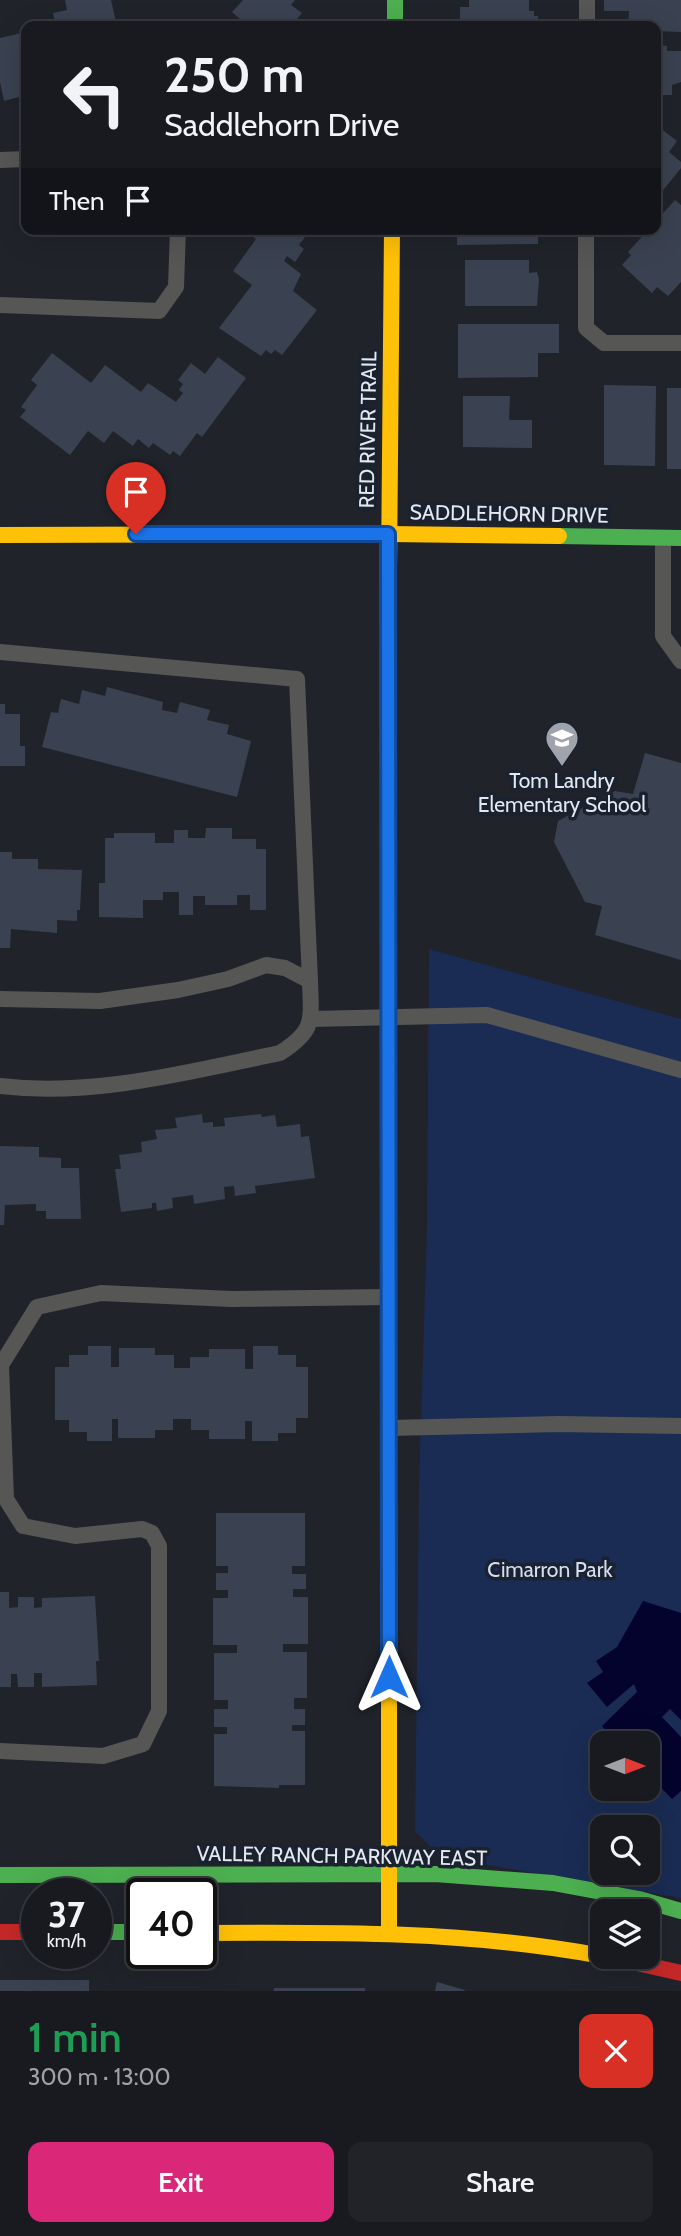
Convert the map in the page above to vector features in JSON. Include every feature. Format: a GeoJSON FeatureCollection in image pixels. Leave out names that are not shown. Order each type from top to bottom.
{"type":"FeatureCollection","features":[{"type":"Feature","properties":{"kind":"street"},"geometry":{"type":"LineString","coordinates":[[395,0],[395,21]]}},
{"type":"Feature","properties":{"kind":"street","name":"RED RIVER TRAIL"},"geometry":{"type":"LineString","coordinates":[[389,1933],[388,534],[392,235]]}},
{"type":"Feature","properties":{"kind":"street","name":"SADDLEHORN DRIVE"},"geometry":{"type":"LineString","coordinates":[[0,535],[388,534],[681,538]]}},
{"type":"Feature","properties":{"kind":"street","name":"VALLEY RANCH PARKWAY EAST"},"geometry":{"type":"LineString","coordinates":[[0,1875],[435,1874],[553,1883],[639,1899],[681,1911]]}},
{"type":"Feature","properties":{"kind":"street"},"geometry":{"type":"LineString","coordinates":[[0,1932],[21,1932]]}},
{"type":"Feature","properties":{"kind":"street"},"geometry":{"type":"LineString","coordinates":[[217,1933],[459,1935],[590,1953]]}},
{"type":"Feature","properties":{"kind":"street"},"geometry":{"type":"LineString","coordinates":[[660,1968],[681,1973]]}},
{"type":"Feature","properties":{"kind":"lane"},"geometry":{"type":"LineString","coordinates":[[587,0],[587,21]]}},
{"type":"Feature","properties":{"kind":"lane"},"geometry":{"type":"LineString","coordinates":[[0,160],[21,159]]}},
{"type":"Feature","properties":{"kind":"lane"},"geometry":{"type":"LineString","coordinates":[[0,305],[159,311],[176,287],[178,235]]}},
{"type":"Feature","properties":{"kind":"lane"},"geometry":{"type":"LineString","coordinates":[[586,235],[586,328],[604,343],[681,343]]}},
{"type":"Feature","properties":{"kind":"lane"},"geometry":{"type":"LineString","coordinates":[[663,538],[663,636],[681,661]]}},
{"type":"Feature","properties":{"kind":"lane"},"geometry":{"type":"LineString","coordinates":[[0,652],[297,679],[311,1018],[300,1040],[280,1053],[134,1083],[31,1090],[0,1086]]}},
{"type":"Feature","properties":{"kind":"lane"},"geometry":{"type":"LineString","coordinates":[[0,999],[100,1001],[228,979],[266,965],[285,968],[310,981]]}},
{"type":"Feature","properties":{"kind":"lane"},"geometry":{"type":"LineString","coordinates":[[311,1018],[487,1015],[681,1070]]}},
{"type":"Feature","properties":{"kind":"lane"},"geometry":{"type":"LineString","coordinates":[[0,1751],[103,1756],[143,1744],[159,1711],[159,1546],[152,1533],[142,1530],[75,1536],[23,1527],[6,1499],[1,1365],[37,1307],[101,1293],[231,1299],[389,1297]]}},
{"type":"Feature","properties":{"kind":"lane"},"geometry":{"type":"LineString","coordinates":[[389,1428],[558,1424],[681,1426]]}},
{"type":"Feature","properties":{"kind":"green space","name":"Cimarron Park"},"geometry":{"type":"Polygon","coordinates":[[[429,949],[681,1019],[681,1898],[605,1885],[660,1885],[660,1815],[590,1815],[590,1882],[441,1857],[415,1831],[419,1488],[427,1226],[429,949]]]}},
{"type":"Feature","properties":{"kind":"shaded area"},"geometry":{"type":"Polygon","coordinates":[[[643,1601],[681,1613],[681,1720],[670,1709],[662,1717],[681,1737],[681,1791],[672,1799],[660,1786],[660,1731],[607,1731],[602,1726],[637,1692],[634,1684],[607,1707],[587,1683],[603,1672],[596,1661],[617,1647],[643,1601]]]}},
{"type":"Feature","properties":{"kind":"building"},"geometry":{"type":"Polygon","coordinates":[[[65,0],[111,0],[116,21],[55,21],[53,13],[67,10],[65,0]]]}},
{"type":"Feature","properties":{"kind":"building"},"geometry":{"type":"Polygon","coordinates":[[[243,0],[295,0],[291,5],[302,13],[297,19],[299,21],[242,21],[232,12],[243,0]]]}},
{"type":"Feature","properties":{"kind":"building"},"geometry":{"type":"Polygon","coordinates":[[[469,0],[529,0],[529,11],[534,11],[538,21],[460,21],[460,7],[469,7],[469,0]]]}},
{"type":"Feature","properties":{"kind":"building"},"geometry":{"type":"Polygon","coordinates":[[[604,0],[681,0],[681,32],[661,31],[661,21],[628,21],[629,11],[604,11],[604,0]]]}},
{"type":"Feature","properties":{"kind":"building"},"geometry":{"type":"Polygon","coordinates":[[[21,33],[21,96],[4,101],[0,82],[0,38],[21,33]]]}},
{"type":"Feature","properties":{"kind":"building"},"geometry":{"type":"Polygon","coordinates":[[[661,45],[667,46],[667,51],[681,51],[681,82],[672,85],[672,95],[661,95],[661,45]]]}},
{"type":"Feature","properties":{"kind":"building"},"geometry":{"type":"Polygon","coordinates":[[[661,129],[677,141],[669,152],[681,162],[681,168],[661,193],[661,129]]]}},
{"type":"Feature","properties":{"kind":"building"},"geometry":{"type":"Polygon","coordinates":[[[675,200],[681,205],[681,282],[668,296],[657,287],[652,293],[622,265],[631,255],[628,252],[644,235],[661,235],[661,215],[675,200]]]}},
{"type":"Feature","properties":{"kind":"building"},"geometry":{"type":"Polygon","coordinates":[[[250,235],[306,235],[299,245],[304,249],[295,262],[287,256],[284,261],[301,274],[293,291],[317,310],[282,355],[275,350],[271,354],[266,350],[261,356],[219,328],[252,285],[233,271],[256,239],[250,235]]]}},
{"type":"Feature","properties":{"kind":"building"},"geometry":{"type":"Polygon","coordinates":[[[457,235],[538,235],[538,244],[457,245],[457,235]]]}},
{"type":"Feature","properties":{"kind":"building"},"geometry":{"type":"Polygon","coordinates":[[[465,260],[529,260],[529,273],[537,272],[539,279],[537,306],[465,306],[465,260]]]}},
{"type":"Feature","properties":{"kind":"building"},"geometry":{"type":"Polygon","coordinates":[[[458,324],[559,324],[559,353],[538,353],[538,377],[458,378],[458,324]]]}},
{"type":"Feature","properties":{"kind":"building"},"geometry":{"type":"Polygon","coordinates":[[[52,353],[91,383],[105,365],[141,392],[148,383],[176,402],[183,393],[179,390],[183,384],[178,380],[191,363],[205,374],[218,357],[246,378],[202,437],[197,433],[180,456],[173,451],[170,455],[153,443],[149,448],[138,439],[133,446],[113,431],[104,443],[88,431],[70,455],[20,417],[26,410],[21,407],[37,385],[31,380],[52,353]]]}},
{"type":"Feature","properties":{"kind":"building"},"geometry":{"type":"Polygon","coordinates":[[[604,385],[656,386],[655,466],[604,465],[604,385]]]}},
{"type":"Feature","properties":{"kind":"building"},"geometry":{"type":"Polygon","coordinates":[[[667,388],[681,388],[681,469],[667,469],[667,388]]]}},
{"type":"Feature","properties":{"kind":"building"},"geometry":{"type":"Polygon","coordinates":[[[463,396],[510,396],[509,420],[532,420],[532,448],[463,447],[463,396]]]}},
{"type":"Feature","properties":{"kind":"building"},"geometry":{"type":"Polygon","coordinates":[[[107,687],[163,702],[162,710],[177,713],[180,702],[210,710],[207,720],[229,725],[227,734],[251,741],[237,797],[42,747],[51,712],[58,713],[61,699],[79,704],[82,690],[105,696],[107,687]]]}},
{"type":"Feature","properties":{"kind":"building"},"geometry":{"type":"Polygon","coordinates":[[[0,704],[5,704],[5,714],[20,714],[20,746],[25,746],[25,766],[0,766],[0,704]]]}},
{"type":"Feature","properties":{"kind":"building"},"geometry":{"type":"Polygon","coordinates":[[[645,753],[681,763],[681,960],[595,935],[602,906],[585,902],[554,842],[558,821],[615,791],[633,794],[645,753]]]}},
{"type":"Feature","properties":{"kind":"building"},"geometry":{"type":"Polygon","coordinates":[[[206,828],[232,828],[232,839],[256,839],[256,849],[266,849],[266,910],[250,910],[250,895],[237,895],[237,905],[205,905],[205,896],[193,896],[193,915],[179,915],[179,892],[163,892],[163,900],[143,900],[143,918],[99,917],[99,883],[105,883],[105,838],[114,838],[114,833],[155,833],[155,843],[174,843],[174,830],[188,830],[188,838],[205,838],[206,828]]]}},
{"type":"Feature","properties":{"kind":"building"},"geometry":{"type":"Polygon","coordinates":[[[0,852],[12,852],[12,859],[38,859],[38,869],[82,870],[77,921],[57,920],[57,933],[11,929],[10,948],[0,948],[0,852]]]}},
{"type":"Feature","properties":{"kind":"building"},"geometry":{"type":"Polygon","coordinates":[[[202,1114],[203,1123],[213,1122],[213,1127],[225,1126],[224,1118],[261,1114],[262,1117],[275,1115],[277,1127],[300,1124],[301,1137],[309,1136],[315,1178],[255,1186],[256,1193],[235,1196],[234,1186],[224,1187],[225,1199],[194,1204],[193,1195],[172,1198],[173,1208],[157,1211],[156,1203],[152,1203],[152,1208],[121,1212],[115,1169],[121,1169],[119,1155],[142,1152],[141,1142],[157,1139],[155,1130],[177,1128],[175,1118],[202,1114]]]}},
{"type":"Feature","properties":{"kind":"building"},"geometry":{"type":"Polygon","coordinates":[[[0,1146],[39,1147],[39,1157],[61,1158],[61,1168],[79,1168],[81,1219],[46,1219],[46,1211],[36,1211],[36,1204],[5,1205],[4,1225],[0,1225],[0,1146]]]}},
{"type":"Feature","properties":{"kind":"building"},"geometry":{"type":"Polygon","coordinates":[[[88,1346],[111,1346],[111,1367],[119,1367],[119,1348],[155,1348],[155,1355],[174,1355],[174,1368],[190,1368],[190,1357],[209,1357],[209,1349],[245,1349],[245,1369],[253,1369],[253,1346],[278,1346],[278,1355],[296,1355],[296,1367],[308,1367],[308,1418],[296,1418],[296,1433],[278,1433],[278,1441],[252,1441],[252,1421],[245,1421],[245,1439],[209,1439],[209,1430],[191,1430],[191,1419],[173,1419],[173,1430],[155,1430],[155,1438],[118,1438],[118,1419],[112,1419],[112,1441],[87,1441],[87,1432],[69,1432],[69,1420],[55,1420],[55,1367],[69,1367],[69,1355],[88,1355],[88,1346]]]}},
{"type":"Feature","properties":{"kind":"building"},"geometry":{"type":"Polygon","coordinates":[[[216,1513],[305,1513],[305,1566],[292,1566],[292,1574],[306,1574],[306,1589],[293,1589],[293,1597],[308,1597],[308,1644],[283,1644],[283,1652],[307,1652],[307,1698],[294,1698],[294,1709],[305,1709],[305,1725],[292,1725],[292,1731],[305,1731],[305,1785],[279,1785],[279,1788],[214,1786],[214,1734],[227,1734],[227,1727],[214,1727],[214,1709],[228,1709],[228,1700],[214,1700],[214,1653],[237,1653],[237,1645],[213,1645],[213,1598],[228,1598],[228,1590],[216,1590],[216,1573],[228,1573],[228,1566],[216,1566],[216,1513]]]}},
{"type":"Feature","properties":{"kind":"building"},"geometry":{"type":"Polygon","coordinates":[[[0,1592],[9,1592],[9,1608],[18,1607],[18,1597],[34,1597],[34,1608],[42,1607],[42,1598],[95,1596],[99,1661],[96,1661],[97,1685],[42,1687],[42,1673],[34,1673],[34,1687],[18,1687],[17,1674],[11,1674],[11,1687],[0,1687],[0,1592]]]}},
{"type":"Feature","properties":{"kind":"building"},"geometry":{"type":"Polygon","coordinates":[[[0,1980],[89,1980],[89,1991],[0,1991],[0,1980]]]}},
{"type":"Feature","properties":{"kind":"building"},"geometry":{"type":"Polygon","coordinates":[[[437,1982],[465,1990],[435,1991],[437,1982]]]}},
{"type":"Feature","properties":{"kind":"building"},"geometry":{"type":"Polygon","coordinates":[[[274,1988],[365,1988],[365,1991],[274,1991],[274,1988]]]}},
{"type":"Feature","properties":{"kind":"traffic: fast"},"geometry":{"type":"LineString","coordinates":[[395,0],[395,21]]}},
{"type":"Feature","properties":{"kind":"traffic: fast"},"geometry":{"type":"LineString","coordinates":[[559,536],[681,538]]}},
{"type":"Feature","properties":{"kind":"traffic: fast"},"geometry":{"type":"LineString","coordinates":[[388,684],[388,1235]]}},
{"type":"Feature","properties":{"kind":"traffic: fast"},"geometry":{"type":"LineString","coordinates":[[0,1875],[435,1874],[553,1883],[639,1899],[681,1911]]}},
{"type":"Feature","properties":{"kind":"traffic: fast"},"geometry":{"type":"LineString","coordinates":[[112,1932],[126,1932]]}},
{"type":"Feature","properties":{"kind":"traffic: slow"},"geometry":{"type":"LineString","coordinates":[[388,684],[392,235]]}},
{"type":"Feature","properties":{"kind":"traffic: slow"},"geometry":{"type":"LineString","coordinates":[[0,535],[559,536]]}},
{"type":"Feature","properties":{"kind":"traffic: slow"},"geometry":{"type":"LineString","coordinates":[[389,1584],[389,1933]]}},
{"type":"Feature","properties":{"kind":"traffic: slow"},"geometry":{"type":"LineString","coordinates":[[217,1933],[352,1933],[452,1937],[590,1954]]}},
{"type":"Feature","properties":{"kind":"traffic: jam"},"geometry":{"type":"LineString","coordinates":[[388,1235],[389,1584]]}},
{"type":"Feature","properties":{"kind":"traffic: jam"},"geometry":{"type":"LineString","coordinates":[[0,1932],[21,1932]]}},
{"type":"Feature","properties":{"kind":"traffic: jam"},"geometry":{"type":"LineString","coordinates":[[660,1968],[681,1973]]}},
{"type":"Feature","properties":{"kind":"place","name":"Tom Landry Elementary School"},"geometry":{"type":"Point","coordinates":[562,768]}},
{"type":"Feature","properties":{"kind":"route"},"geometry":{"type":"LineString","coordinates":[[136,534],[388,534],[389,1677]]}}]}
